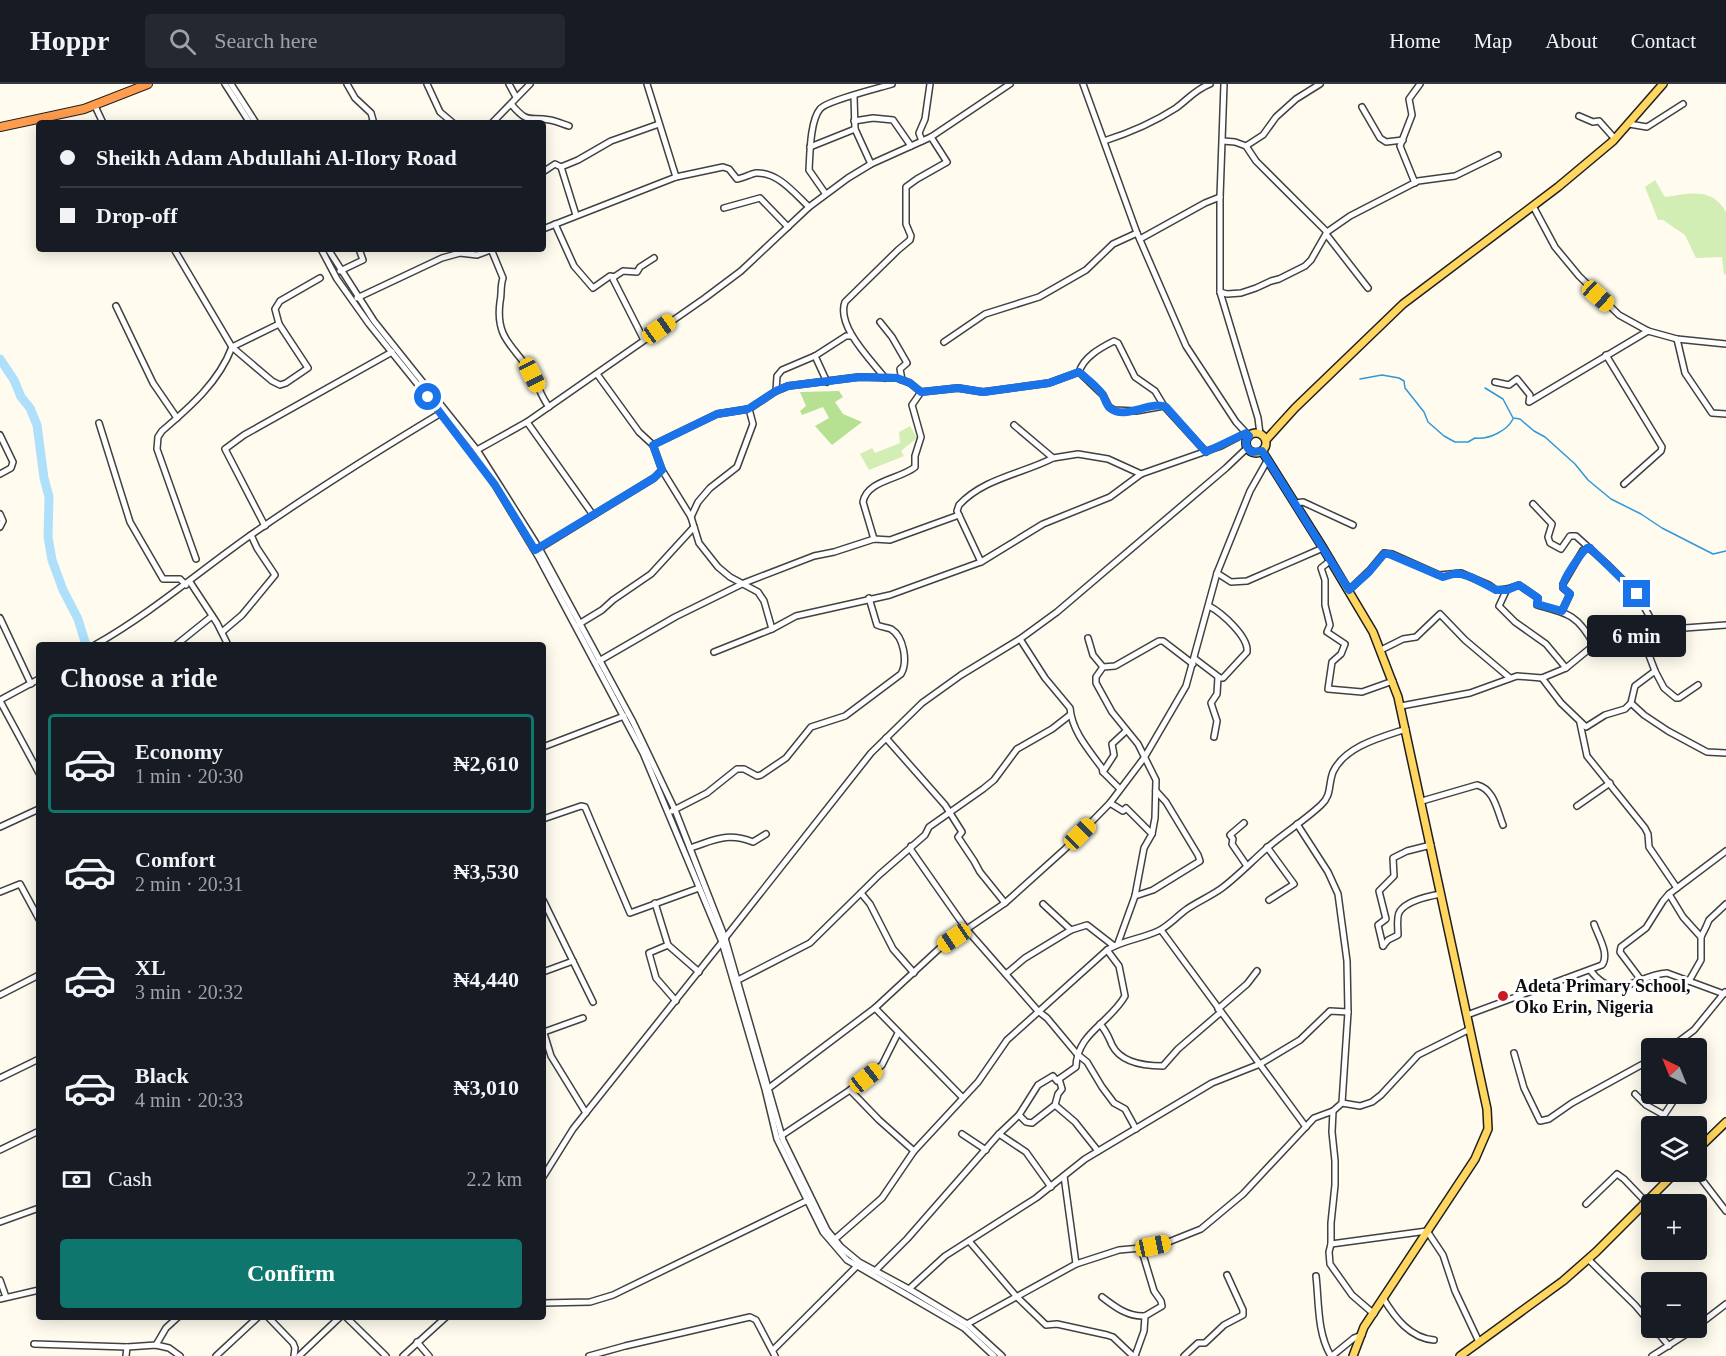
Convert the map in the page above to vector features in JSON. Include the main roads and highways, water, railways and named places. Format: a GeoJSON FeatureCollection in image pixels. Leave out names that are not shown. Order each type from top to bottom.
{"type":"FeatureCollection","features":[{"type":"Feature","properties":{"kind":"highway"},"geometry":{"type":"LineString","coordinates":[[0,125],[82,105],[139,84]]}},
{"type":"Feature","properties":{"kind":"highway"},"geometry":{"type":"LineString","coordinates":[[0,125],[63,115],[95,106],[148,84]]}},
{"type":"Feature","properties":{"kind":"main road"},"geometry":{"type":"LineString","coordinates":[[1262,451],[1252,452],[1247,448],[1247,435],[1262,436],[1283,420],[1403,304],[1571,177],[1615,139],[1663,84]]}},
{"type":"Feature","properties":{"kind":"main road"},"geometry":{"type":"LineString","coordinates":[[1262,436],[1266,444],[1262,451]]}},
{"type":"Feature","properties":{"kind":"main road"},"geometry":{"type":"LineString","coordinates":[[1262,451],[1349,590],[1381,650],[1393,681],[1401,706],[1422,801],[1487,1109],[1488,1128],[1475,1158],[1364,1327],[1353,1356]]}},
{"type":"Feature","properties":{"kind":"main road"},"geometry":{"type":"LineString","coordinates":[[1707,1140],[1726,1122]]}},
{"type":"Feature","properties":{"kind":"main road"},"geometry":{"type":"LineString","coordinates":[[1460,1356],[1563,1281],[1666,1182]]}},
{"type":"Feature","properties":{"kind":"waterway"},"geometry":{"type":"LineString","coordinates":[[0,359],[14,380],[21,397],[30,408],[37,425],[44,478],[49,497],[48,537],[52,560],[63,590],[78,619],[85,642]]}},
{"type":"Feature","properties":{"kind":"waterway"},"geometry":{"type":"LineString","coordinates":[[1360,379],[1382,375],[1404,381],[1405,388],[1424,412],[1428,422],[1455,442],[1468,442],[1475,438],[1491,436],[1502,431],[1513,419]]}},
{"type":"Feature","properties":{"kind":"waterway"},"geometry":{"type":"LineString","coordinates":[[1485,388],[1503,399],[1513,418],[1520,419],[1545,437],[1575,464],[1588,480],[1611,499],[1713,554],[1726,551]]}},
{"type":"Feature","properties":{"kind":"place","name":"Adeta Primary School, Oko Erin, Nigeria"},"geometry":{"type":"Point","coordinates":[1503,996]}}]}
